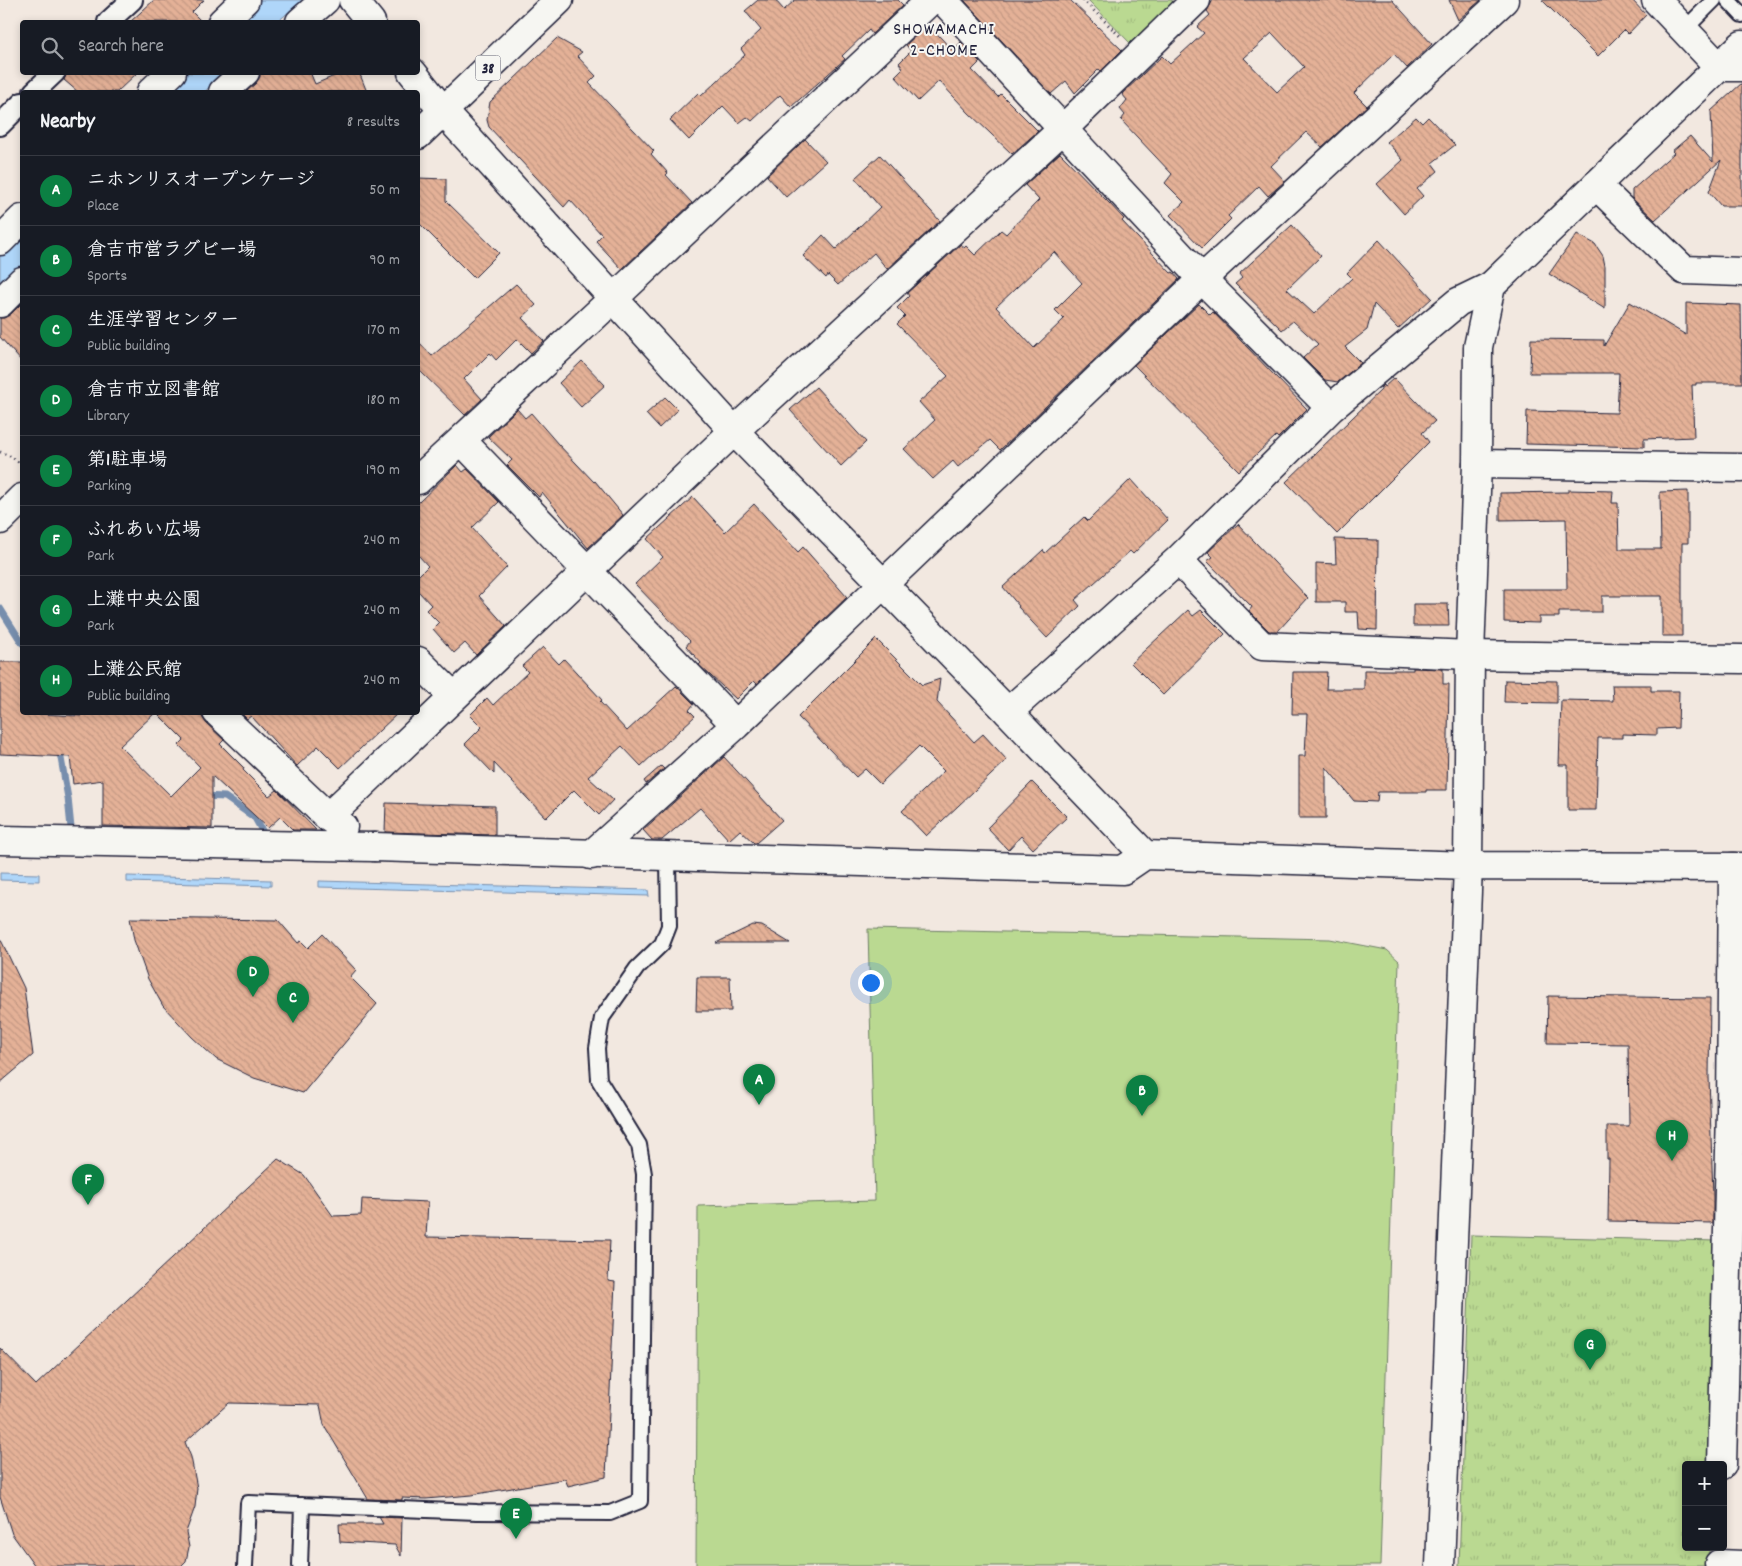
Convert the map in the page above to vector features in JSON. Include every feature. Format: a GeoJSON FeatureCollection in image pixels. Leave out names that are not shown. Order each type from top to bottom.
{"type":"FeatureCollection","features":[{"type":"Feature","properties":{"kind":"street"},"geometry":{"type":"LineString","coordinates":[[110,20],[132,0]]}},
{"type":"Feature","properties":{"kind":"street"},"geometry":{"type":"LineString","coordinates":[[224,20],[245,0]]}},
{"type":"Feature","properties":{"kind":"street"},"geometry":{"type":"LineString","coordinates":[[302,20],[325,0]]}},
{"type":"Feature","properties":{"kind":"street"},"geometry":{"type":"LineString","coordinates":[[353,0],[369,20]]}},
{"type":"Feature","properties":{"kind":"street","name":"38"},"geometry":{"type":"LineString","coordinates":[[420,133],[559,0]]}},
{"type":"Feature","properties":{"kind":"street"},"geometry":{"type":"LineString","coordinates":[[420,478],[931,0]]}},
{"type":"Feature","properties":{"kind":"street"},"geometry":{"type":"LineString","coordinates":[[943,0],[1202,279],[1331,408]]}},
{"type":"Feature","properties":{"kind":"street"},"geometry":{"type":"LineString","coordinates":[[328,817],[734,431],[1063,129],[1196,0]]}},
{"type":"Feature","properties":{"kind":"street"},"geometry":{"type":"LineString","coordinates":[[591,855],[736,725],[1202,279],[1504,0]]}},
{"type":"Feature","properties":{"kind":"street"},"geometry":{"type":"LineString","coordinates":[[1656,0],[1684,30],[1730,67]]}},
{"type":"Feature","properties":{"kind":"street"},"geometry":{"type":"LineString","coordinates":[[1008,712],[1178,560],[1331,408],[1458,302],[1491,286],[1596,185],[1730,67],[1742,45]]}},
{"type":"Feature","properties":{"kind":"street"},"geometry":{"type":"LineString","coordinates":[[36,90],[52,75]]}},
{"type":"Feature","properties":{"kind":"street"},"geometry":{"type":"LineString","coordinates":[[153,90],[169,75]]}},
{"type":"Feature","properties":{"kind":"street"},"geometry":{"type":"LineString","coordinates":[[225,90],[242,75]]}},
{"type":"Feature","properties":{"kind":"street"},"geometry":{"type":"LineString","coordinates":[[414,75],[443,111],[734,431],[884,583],[1145,855]]}},
{"type":"Feature","properties":{"kind":"street"},"geometry":{"type":"LineString","coordinates":[[0,125],[20,106]]}},
{"type":"Feature","properties":{"kind":"street"},"geometry":{"type":"LineString","coordinates":[[1596,185],[1684,270],[1742,272]]}},
{"type":"Feature","properties":{"kind":"street"},"geometry":{"type":"LineString","coordinates":[[0,241],[20,221]]}},
{"type":"Feature","properties":{"kind":"street"},"geometry":{"type":"LineString","coordinates":[[0,303],[20,283]]}},
{"type":"Feature","properties":{"kind":"street"},"geometry":{"type":"LineString","coordinates":[[1440,1566],[1468,866],[1470,655],[1477,464],[1478,346],[1491,286]]}},
{"type":"Feature","properties":{"kind":"street"},"geometry":{"type":"LineString","coordinates":[[461,440],[736,725]]}},
{"type":"Feature","properties":{"kind":"street"},"geometry":{"type":"LineString","coordinates":[[1477,464],[1742,468]]}},
{"type":"Feature","properties":{"kind":"street"},"geometry":{"type":"LineString","coordinates":[[0,520],[20,502]]}},
{"type":"Feature","properties":{"kind":"street"},"geometry":{"type":"LineString","coordinates":[[1178,560],[1262,646],[1470,655],[1742,659]]}},
{"type":"Feature","properties":{"kind":"street"},"geometry":{"type":"LineString","coordinates":[[420,663],[454,698]]}},
{"type":"Feature","properties":{"kind":"street"},"geometry":{"type":"LineString","coordinates":[[220,715],[328,817],[374,847]]}},
{"type":"Feature","properties":{"kind":"street"},"geometry":{"type":"LineString","coordinates":[[0,840],[374,847],[1123,870],[1145,855],[1468,866],[1738,867],[1734,1334],[1722,1461]]}},
{"type":"Feature","properties":{"kind":"lane"},"geometry":{"type":"LineString","coordinates":[[1684,30],[1714,0]]}},
{"type":"Feature","properties":{"kind":"lane"},"geometry":{"type":"LineString","coordinates":[[1728,0],[1742,16]]}},
{"type":"Feature","properties":{"kind":"lane"},"geometry":{"type":"LineString","coordinates":[[245,1566],[248,1503],[478,1512],[610,1513],[640,1501],[644,1174],[639,1145],[599,1080],[597,1048],[602,1018],[637,968],[662,944],[668,926],[668,857]]}},
{"type":"Feature","properties":{"kind":"lane"},"geometry":{"type":"LineString","coordinates":[[300,1566],[302,1505]]}},
{"type":"Feature","properties":{"kind":"path"},"geometry":{"type":"LineString","coordinates":[[1083,0],[1138,55]]}},
{"type":"Feature","properties":{"kind":"path"},"geometry":{"type":"LineString","coordinates":[[0,452],[12,457],[20,463]]}},
{"type":"Feature","properties":{"kind":"green space"},"geometry":{"type":"Polygon","coordinates":[[[1088,0],[1172,0],[1174,10],[1132,45],[1088,0]]]}},
{"type":"Feature","properties":{"kind":"green space"},"geometry":{"type":"Polygon","coordinates":[[[868,929],[1330,939],[1387,950],[1399,961],[1380,1566],[696,1566],[698,1206],[875,1201],[868,929]]]}},
{"type":"Feature","properties":{"kind":"green space"},"geometry":{"type":"Polygon","coordinates":[[[1471,1235],[1717,1241],[1711,1461],[1682,1461],[1682,1551],[1709,1551],[1709,1566],[1459,1566],[1471,1235]]]}},
{"type":"Feature","properties":{"kind":"water"},"geometry":{"type":"Polygon","coordinates":[[[259,0],[303,0],[279,20],[237,20],[259,0]]]}},
{"type":"Feature","properties":{"kind":"water"},"geometry":{"type":"Polygon","coordinates":[[[182,75],[223,75],[206,90],[166,90],[182,75]]]}},
{"type":"Feature","properties":{"kind":"water"},"geometry":{"type":"Polygon","coordinates":[[[20,231],[20,269],[0,289],[0,252],[20,231]]]}},
{"type":"Feature","properties":{"kind":"water"},"geometry":{"type":"Polygon","coordinates":[[[0,873],[39,874],[39,881],[0,880],[0,873]]]}},
{"type":"Feature","properties":{"kind":"water"},"geometry":{"type":"Polygon","coordinates":[[[127,876],[271,880],[271,886],[127,882],[127,876]]]}},
{"type":"Feature","properties":{"kind":"water"},"geometry":{"type":"Polygon","coordinates":[[[319,881],[648,890],[649,896],[319,887],[319,881]]]}},
{"type":"Feature","properties":{"kind":"building"},"geometry":{"type":"Polygon","coordinates":[[[154,0],[204,0],[192,12],[200,20],[132,20],[154,0]]]}},
{"type":"Feature","properties":{"kind":"building"},"geometry":{"type":"Polygon","coordinates":[[[758,0],[775,0],[784,10],[795,0],[898,0],[903,5],[872,34],[869,30],[842,56],[845,59],[791,107],[780,95],[752,121],[747,117],[739,123],[723,106],[689,140],[670,120],[698,93],[701,96],[745,55],[741,49],[761,30],[745,11],[758,0]]]}},
{"type":"Feature","properties":{"kind":"building"},"geometry":{"type":"Polygon","coordinates":[[[964,0],[1070,0],[1122,50],[1101,71],[1099,69],[1075,93],[1066,81],[1051,94],[964,0]]]}},
{"type":"Feature","properties":{"kind":"building"},"geometry":{"type":"Polygon","coordinates":[[[1213,0],[1392,0],[1432,44],[1407,68],[1394,54],[1354,93],[1367,106],[1322,147],[1306,132],[1271,166],[1285,181],[1268,196],[1259,186],[1228,216],[1231,219],[1202,248],[1170,215],[1184,202],[1165,183],[1172,174],[1121,120],[1125,115],[1120,109],[1127,100],[1122,94],[1162,56],[1170,64],[1204,33],[1197,27],[1210,15],[1207,11],[1213,0]],[[1272,33],[1244,58],[1277,92],[1304,67],[1272,33]]]}},
{"type":"Feature","properties":{"kind":"building"},"geometry":{"type":"Polygon","coordinates":[[[1449,0],[1481,0],[1458,20],[1449,0]]]}},
{"type":"Feature","properties":{"kind":"building"},"geometry":{"type":"Polygon","coordinates":[[[1542,0],[1632,0],[1646,15],[1628,34],[1624,30],[1598,56],[1542,0]]]}},
{"type":"Feature","properties":{"kind":"building"},"geometry":{"type":"Polygon","coordinates":[[[928,24],[953,51],[961,42],[980,62],[972,70],[998,97],[1001,94],[1038,131],[1012,154],[939,81],[918,101],[895,76],[903,68],[899,63],[911,51],[906,45],[928,24]]]}},
{"type":"Feature","properties":{"kind":"building"},"geometry":{"type":"Polygon","coordinates":[[[557,38],[582,52],[577,56],[596,76],[589,83],[654,151],[651,154],[668,173],[666,175],[692,203],[622,269],[596,241],[602,235],[570,200],[564,207],[489,127],[487,120],[490,102],[557,38]]]}},
{"type":"Feature","properties":{"kind":"building"},"geometry":{"type":"Polygon","coordinates":[[[66,75],[135,75],[119,90],[76,90],[64,80],[66,75]]]}},
{"type":"Feature","properties":{"kind":"building"},"geometry":{"type":"Polygon","coordinates":[[[260,75],[311,75],[315,84],[337,75],[360,75],[366,90],[248,90],[260,75]]]}},
{"type":"Feature","properties":{"kind":"building"},"geometry":{"type":"Polygon","coordinates":[[[1742,83],[1742,206],[1721,206],[1709,192],[1721,160],[1655,220],[1632,198],[1632,190],[1674,153],[1672,151],[1690,136],[1713,162],[1711,111],[1742,83]]]}},
{"type":"Feature","properties":{"kind":"building"},"geometry":{"type":"Polygon","coordinates":[[[1416,117],[1422,123],[1428,117],[1455,145],[1432,163],[1438,171],[1417,189],[1423,196],[1404,214],[1377,184],[1403,160],[1387,142],[1416,117]]]}},
{"type":"Feature","properties":{"kind":"building"},"geometry":{"type":"Polygon","coordinates":[[[805,139],[826,161],[786,197],[767,176],[805,139]]]}},
{"type":"Feature","properties":{"kind":"building"},"geometry":{"type":"Polygon","coordinates":[[[1060,153],[1124,219],[1122,221],[1171,273],[1173,272],[1179,279],[1000,450],[990,440],[958,467],[953,461],[933,479],[904,449],[935,420],[919,402],[948,376],[897,324],[905,316],[897,308],[909,296],[907,293],[961,244],[964,248],[966,246],[975,255],[1001,230],[1006,234],[1039,200],[1025,185],[1060,153]],[[1054,252],[996,307],[1034,348],[1064,319],[1055,310],[1082,283],[1054,252]]]}},
{"type":"Feature","properties":{"kind":"building"},"geometry":{"type":"Polygon","coordinates":[[[880,155],[940,221],[887,269],[874,253],[838,285],[828,275],[826,278],[803,256],[823,235],[836,249],[880,207],[855,178],[880,155]]]}},
{"type":"Feature","properties":{"kind":"building"},"geometry":{"type":"Polygon","coordinates":[[[420,178],[446,179],[446,201],[499,253],[474,278],[420,224],[420,178]]]}},
{"type":"Feature","properties":{"kind":"building"},"geometry":{"type":"Polygon","coordinates":[[[1292,225],[1321,256],[1287,289],[1314,314],[1352,278],[1347,273],[1379,240],[1432,298],[1398,329],[1374,304],[1367,330],[1345,347],[1361,363],[1338,382],[1325,380],[1303,358],[1318,344],[1293,321],[1282,330],[1235,284],[1242,278],[1239,274],[1292,225]]]}},
{"type":"Feature","properties":{"kind":"building"},"geometry":{"type":"Polygon","coordinates":[[[1577,234],[1595,244],[1603,256],[1605,266],[1605,309],[1549,274],[1577,234]]]}},
{"type":"Feature","properties":{"kind":"building"},"geometry":{"type":"Polygon","coordinates":[[[516,284],[536,305],[522,318],[544,341],[531,353],[517,339],[496,360],[490,353],[464,379],[482,399],[465,415],[420,371],[420,343],[432,356],[516,284]]]}},
{"type":"Feature","properties":{"kind":"building"},"geometry":{"type":"Polygon","coordinates":[[[1630,302],[1686,335],[1686,303],[1741,305],[1742,383],[1696,383],[1696,385],[1692,385],[1694,437],[1644,439],[1644,447],[1526,444],[1527,411],[1617,413],[1619,373],[1530,373],[1531,339],[1604,340],[1604,346],[1630,302]]]}},
{"type":"Feature","properties":{"kind":"building"},"geometry":{"type":"Polygon","coordinates":[[[1199,304],[1210,315],[1213,312],[1307,409],[1278,438],[1276,436],[1239,471],[1134,365],[1199,304]]]}},
{"type":"Feature","properties":{"kind":"building"},"geometry":{"type":"Polygon","coordinates":[[[20,305],[20,360],[0,337],[0,318],[11,314],[20,305]]]}},
{"type":"Feature","properties":{"kind":"building"},"geometry":{"type":"Polygon","coordinates":[[[582,361],[605,385],[581,407],[559,383],[582,361]]]}},
{"type":"Feature","properties":{"kind":"building"},"geometry":{"type":"Polygon","coordinates":[[[1394,378],[1435,421],[1422,433],[1429,442],[1337,534],[1286,482],[1383,388],[1380,388],[1383,385],[1384,387],[1394,378]]]}},
{"type":"Feature","properties":{"kind":"building"},"geometry":{"type":"Polygon","coordinates":[[[816,387],[866,442],[841,466],[790,410],[816,387]]]}},
{"type":"Feature","properties":{"kind":"building"},"geometry":{"type":"Polygon","coordinates":[[[665,397],[678,410],[659,428],[646,414],[665,397]]]}},
{"type":"Feature","properties":{"kind":"building"},"geometry":{"type":"Polygon","coordinates":[[[517,409],[525,418],[531,413],[558,444],[595,481],[623,515],[588,548],[542,492],[539,497],[507,465],[512,460],[488,437],[517,409]]]}},
{"type":"Feature","properties":{"kind":"building"},"geometry":{"type":"Polygon","coordinates":[[[457,465],[463,472],[467,469],[499,502],[472,528],[507,567],[479,596],[506,626],[476,655],[465,643],[454,653],[433,629],[439,623],[426,610],[431,605],[420,593],[420,574],[428,566],[420,557],[420,501],[457,465]]]}},
{"type":"Feature","properties":{"kind":"building"},"geometry":{"type":"Polygon","coordinates":[[[1131,479],[1168,520],[1133,554],[1130,551],[1075,600],[1080,606],[1047,638],[1018,607],[1003,587],[1043,550],[1045,553],[1084,517],[1088,521],[1131,479]]]}},
{"type":"Feature","properties":{"kind":"building"},"geometry":{"type":"Polygon","coordinates":[[[1568,490],[1613,491],[1612,503],[1618,503],[1619,549],[1661,549],[1660,492],[1688,491],[1688,543],[1682,543],[1682,636],[1662,636],[1662,596],[1602,596],[1602,612],[1559,612],[1559,617],[1539,617],[1539,623],[1504,622],[1504,589],[1567,589],[1566,519],[1500,520],[1500,493],[1568,492],[1568,490]]]}},
{"type":"Feature","properties":{"kind":"building"},"geometry":{"type":"Polygon","coordinates":[[[693,497],[725,532],[754,504],[798,552],[803,547],[847,597],[757,684],[754,681],[736,699],[699,665],[701,663],[686,646],[690,641],[635,584],[663,557],[647,539],[693,497]]]}},
{"type":"Feature","properties":{"kind":"building"},"geometry":{"type":"Polygon","coordinates":[[[1238,524],[1308,598],[1278,631],[1269,631],[1249,611],[1252,607],[1207,561],[1213,557],[1208,552],[1238,524]]]}},
{"type":"Feature","properties":{"kind":"building"},"geometry":{"type":"Polygon","coordinates":[[[1335,539],[1378,540],[1377,630],[1359,629],[1358,612],[1345,612],[1345,602],[1316,602],[1316,563],[1336,564],[1335,539]]]}},
{"type":"Feature","properties":{"kind":"building"},"geometry":{"type":"Polygon","coordinates":[[[1413,604],[1448,604],[1449,626],[1413,626],[1413,604]]]}},
{"type":"Feature","properties":{"kind":"building"},"geometry":{"type":"Polygon","coordinates":[[[1188,610],[1193,616],[1201,610],[1225,634],[1163,695],[1131,663],[1188,610]]]}},
{"type":"Feature","properties":{"kind":"building"},"geometry":{"type":"Polygon","coordinates":[[[876,639],[922,685],[940,679],[937,702],[974,742],[983,734],[1007,760],[926,836],[902,811],[944,771],[919,746],[880,784],[865,769],[856,777],[798,717],[876,639]]]}},
{"type":"Feature","properties":{"kind":"building"},"geometry":{"type":"Polygon","coordinates":[[[543,647],[559,664],[564,659],[602,700],[600,702],[627,731],[676,686],[694,704],[689,710],[695,716],[641,766],[622,746],[588,777],[613,800],[599,815],[574,790],[546,818],[494,763],[494,774],[465,744],[482,727],[470,715],[487,698],[493,705],[528,672],[522,666],[543,647]]]}},
{"type":"Feature","properties":{"kind":"building"},"geometry":{"type":"Polygon","coordinates":[[[0,662],[20,662],[20,715],[153,715],[120,746],[171,796],[200,767],[179,745],[184,740],[159,715],[202,715],[206,723],[224,740],[220,744],[244,768],[243,770],[269,796],[277,790],[316,830],[293,830],[280,817],[268,828],[212,776],[212,828],[103,826],[103,780],[73,784],[70,757],[0,754],[0,662]]]}},
{"type":"Feature","properties":{"kind":"building"},"geometry":{"type":"Polygon","coordinates":[[[1413,668],[1443,669],[1443,684],[1449,684],[1447,790],[1378,792],[1377,802],[1354,801],[1326,767],[1326,818],[1299,818],[1299,756],[1305,756],[1307,714],[1292,714],[1293,672],[1327,672],[1326,689],[1364,689],[1364,670],[1413,670],[1413,668]]]}},
{"type":"Feature","properties":{"kind":"building"},"geometry":{"type":"Polygon","coordinates":[[[1505,680],[1557,681],[1557,703],[1504,702],[1505,680]]]}},
{"type":"Feature","properties":{"kind":"building"},"geometry":{"type":"Polygon","coordinates":[[[1612,685],[1651,685],[1651,691],[1679,691],[1678,728],[1657,729],[1657,735],[1622,734],[1622,738],[1598,738],[1596,810],[1568,810],[1568,765],[1559,765],[1561,700],[1613,701],[1612,685]]]}},
{"type":"Feature","properties":{"kind":"building"},"geometry":{"type":"Polygon","coordinates":[[[243,715],[396,715],[340,768],[318,746],[297,766],[251,716],[247,719],[243,715]]]}},
{"type":"Feature","properties":{"kind":"building"},"geometry":{"type":"Polygon","coordinates":[[[724,757],[782,820],[756,843],[740,830],[729,840],[700,808],[662,840],[652,840],[643,830],[724,757]]]}},
{"type":"Feature","properties":{"kind":"building"},"geometry":{"type":"Polygon","coordinates":[[[661,766],[664,769],[646,784],[644,781],[661,766]]]}},
{"type":"Feature","properties":{"kind":"building"},"geometry":{"type":"Polygon","coordinates":[[[1032,782],[1067,817],[1033,849],[1021,836],[1008,850],[987,828],[1032,782]]]}},
{"type":"Feature","properties":{"kind":"building"},"geometry":{"type":"Polygon","coordinates":[[[386,803],[495,806],[495,835],[385,832],[386,803]]]}},
{"type":"Feature","properties":{"kind":"building"},"geometry":{"type":"Polygon","coordinates":[[[130,918],[278,920],[298,943],[301,941],[308,948],[322,934],[356,970],[350,977],[377,1004],[303,1093],[254,1078],[216,1059],[163,1006],[148,979],[134,940],[130,918]]]}},
{"type":"Feature","properties":{"kind":"building"},"geometry":{"type":"Polygon","coordinates":[[[753,925],[762,926],[790,943],[716,943],[753,925]]]}},
{"type":"Feature","properties":{"kind":"building"},"geometry":{"type":"Polygon","coordinates":[[[0,938],[24,988],[33,1055],[0,1083],[0,938]]]}},
{"type":"Feature","properties":{"kind":"building"},"geometry":{"type":"Polygon","coordinates":[[[697,977],[730,977],[731,1011],[696,1011],[697,977]]]}},
{"type":"Feature","properties":{"kind":"building"},"geometry":{"type":"Polygon","coordinates":[[[1548,996],[1710,998],[1709,1077],[1713,1223],[1608,1221],[1609,1159],[1607,1159],[1607,1126],[1629,1126],[1628,1044],[1547,1043],[1548,996]]]}},
{"type":"Feature","properties":{"kind":"building"},"geometry":{"type":"Polygon","coordinates":[[[278,1159],[304,1175],[333,1216],[361,1215],[362,1199],[428,1202],[426,1237],[610,1240],[608,1281],[615,1282],[606,1477],[568,1486],[565,1479],[471,1495],[426,1499],[402,1498],[402,1500],[368,1499],[324,1425],[320,1405],[229,1403],[185,1442],[191,1457],[197,1488],[195,1507],[186,1532],[189,1547],[186,1561],[181,1566],[35,1566],[12,1534],[0,1497],[0,1348],[36,1385],[278,1159]]]}},
{"type":"Feature","properties":{"kind":"building"},"geometry":{"type":"Polygon","coordinates":[[[379,1517],[402,1518],[401,1556],[395,1545],[340,1542],[339,1524],[383,1524],[379,1517]]]}},
{"type":"Feature","properties":{"kind":"waterway"},"geometry":{"type":"LineString","coordinates":[[0,608],[20,640]]}},
{"type":"Feature","properties":{"kind":"waterway"},"geometry":{"type":"LineString","coordinates":[[59,747],[71,828]]}},
{"type":"Feature","properties":{"kind":"waterway"},"geometry":{"type":"LineString","coordinates":[[203,796],[225,797],[255,818],[265,836]]}},
{"type":"Feature","properties":{"kind":"place","name":"倉吉市立図書館"},"geometry":{"type":"Point","coordinates":[253,997]}},
{"type":"Feature","properties":{"kind":"place","name":"生涯学習センター"},"geometry":{"type":"Point","coordinates":[293,1023]}},
{"type":"Feature","properties":{"kind":"place","name":"ニホンリスオープンケージ"},"geometry":{"type":"Point","coordinates":[759,1105]}},
{"type":"Feature","properties":{"kind":"place","name":"倉吉市営ラグビー場"},"geometry":{"type":"Point","coordinates":[1142,1116]}},
{"type":"Feature","properties":{"kind":"place","name":"上灘公民館"},"geometry":{"type":"Point","coordinates":[1672,1161]}},
{"type":"Feature","properties":{"kind":"place","name":"ふれあい広場"},"geometry":{"type":"Point","coordinates":[88,1205]}},
{"type":"Feature","properties":{"kind":"place","name":"上灘中央公園"},"geometry":{"type":"Point","coordinates":[1590,1370]}},
{"type":"Feature","properties":{"kind":"place","name":"第1駐車場"},"geometry":{"type":"Point","coordinates":[516,1539]}},
{"type":"Feature","properties":{"kind":"district","name":"SHOWAMACHI 2-CHOME"},"geometry":{"type":"Point","coordinates":[944,38]}}]}
